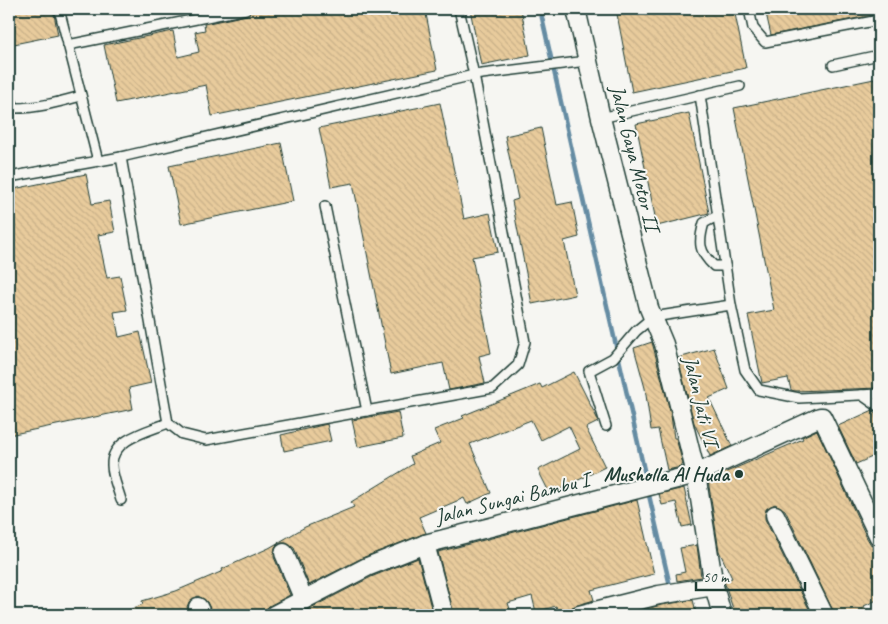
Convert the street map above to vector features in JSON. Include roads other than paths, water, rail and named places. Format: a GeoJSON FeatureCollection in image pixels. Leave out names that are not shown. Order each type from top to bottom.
{"type":"FeatureCollection","features":[{"type":"Feature","properties":{"kind":"street","name":"Jalan Gaya Motor II"},"geometry":{"type":"LineString","coordinates":[[576,9],[601,118],[653,318]]}},
{"type":"Feature","properties":{"kind":"street","name":"Jalan Jati VI"},"geometry":{"type":"LineString","coordinates":[[653,318],[664,344],[696,474],[714,586],[722,615]]}},
{"type":"Feature","properties":{"kind":"street","name":"Jalan Sungai Bambu I"},"geometry":{"type":"LineString","coordinates":[[274,615],[367,567],[425,544],[657,486],[696,474],[822,417],[879,537]]}},
{"type":"Feature","properties":{"kind":"street"},"geometry":{"type":"LineString","coordinates":[[775,515],[824,615]]}},
{"type":"Feature","properties":{"kind":"street"},"geometry":{"type":"LineString","coordinates":[[425,544],[444,615]]}},
{"type":"Feature","properties":{"kind":"street"},"geometry":{"type":"LineString","coordinates":[[284,553],[304,600]]}},
{"type":"Feature","properties":{"kind":"street"},"geometry":{"type":"LineString","coordinates":[[579,615],[659,595],[714,586]]}},
{"type":"Feature","properties":{"kind":"lane"},"geometry":{"type":"LineString","coordinates":[[59,9],[98,162]]}},
{"type":"Feature","properties":{"kind":"lane"},"geometry":{"type":"LineString","coordinates":[[68,45],[246,9]]}},
{"type":"Feature","properties":{"kind":"lane"},"geometry":{"type":"LineString","coordinates":[[121,157],[168,423],[182,434],[206,440],[493,388],[518,365],[525,342],[474,75],[459,9]]}},
{"type":"Feature","properties":{"kind":"lane"},"geometry":{"type":"LineString","coordinates":[[749,9],[753,28],[765,42],[879,20]]}},
{"type":"Feature","properties":{"kind":"lane"},"geometry":{"type":"LineString","coordinates":[[833,65],[879,55]]}},
{"type":"Feature","properties":{"kind":"lane"},"geometry":{"type":"LineString","coordinates":[[9,176],[98,162],[474,75],[540,68],[587,60]]}},
{"type":"Feature","properties":{"kind":"lane"},"geometry":{"type":"LineString","coordinates":[[601,118],[740,86]]}},
{"type":"Feature","properties":{"kind":"lane"},"geometry":{"type":"LineString","coordinates":[[700,95],[731,305],[746,370],[759,390],[799,398],[879,394]]}},
{"type":"Feature","properties":{"kind":"lane"},"geometry":{"type":"LineString","coordinates":[[9,97],[15,108],[24,108],[46,106],[81,96]]}},
{"type":"Feature","properties":{"kind":"lane"},"geometry":{"type":"LineString","coordinates":[[326,206],[367,411]]}},
{"type":"Feature","properties":{"kind":"lane"},"geometry":{"type":"LineString","coordinates":[[717,216],[704,223],[700,237],[703,256],[714,266],[725,266]]}},
{"type":"Feature","properties":{"kind":"lane"},"geometry":{"type":"LineString","coordinates":[[606,426],[589,371],[618,352],[636,331],[653,318],[731,305]]}},
{"type":"Feature","properties":{"kind":"lane"},"geometry":{"type":"LineString","coordinates":[[862,395],[879,407]]}},
{"type":"Feature","properties":{"kind":"lane"},"geometry":{"type":"LineString","coordinates":[[120,500],[112,464],[116,448],[126,441],[168,423]]}},
{"type":"Feature","properties":{"kind":"waterway"},"geometry":{"type":"LineString","coordinates":[[540,9],[647,483]]}},
{"type":"Feature","properties":{"kind":"waterway"},"geometry":{"type":"LineString","coordinates":[[648,491],[671,590]]}},
{"type":"Feature","properties":{"kind":"place","name":"Musholla Al Huda"},"geometry":{"type":"Point","coordinates":[739,474]}}]}
